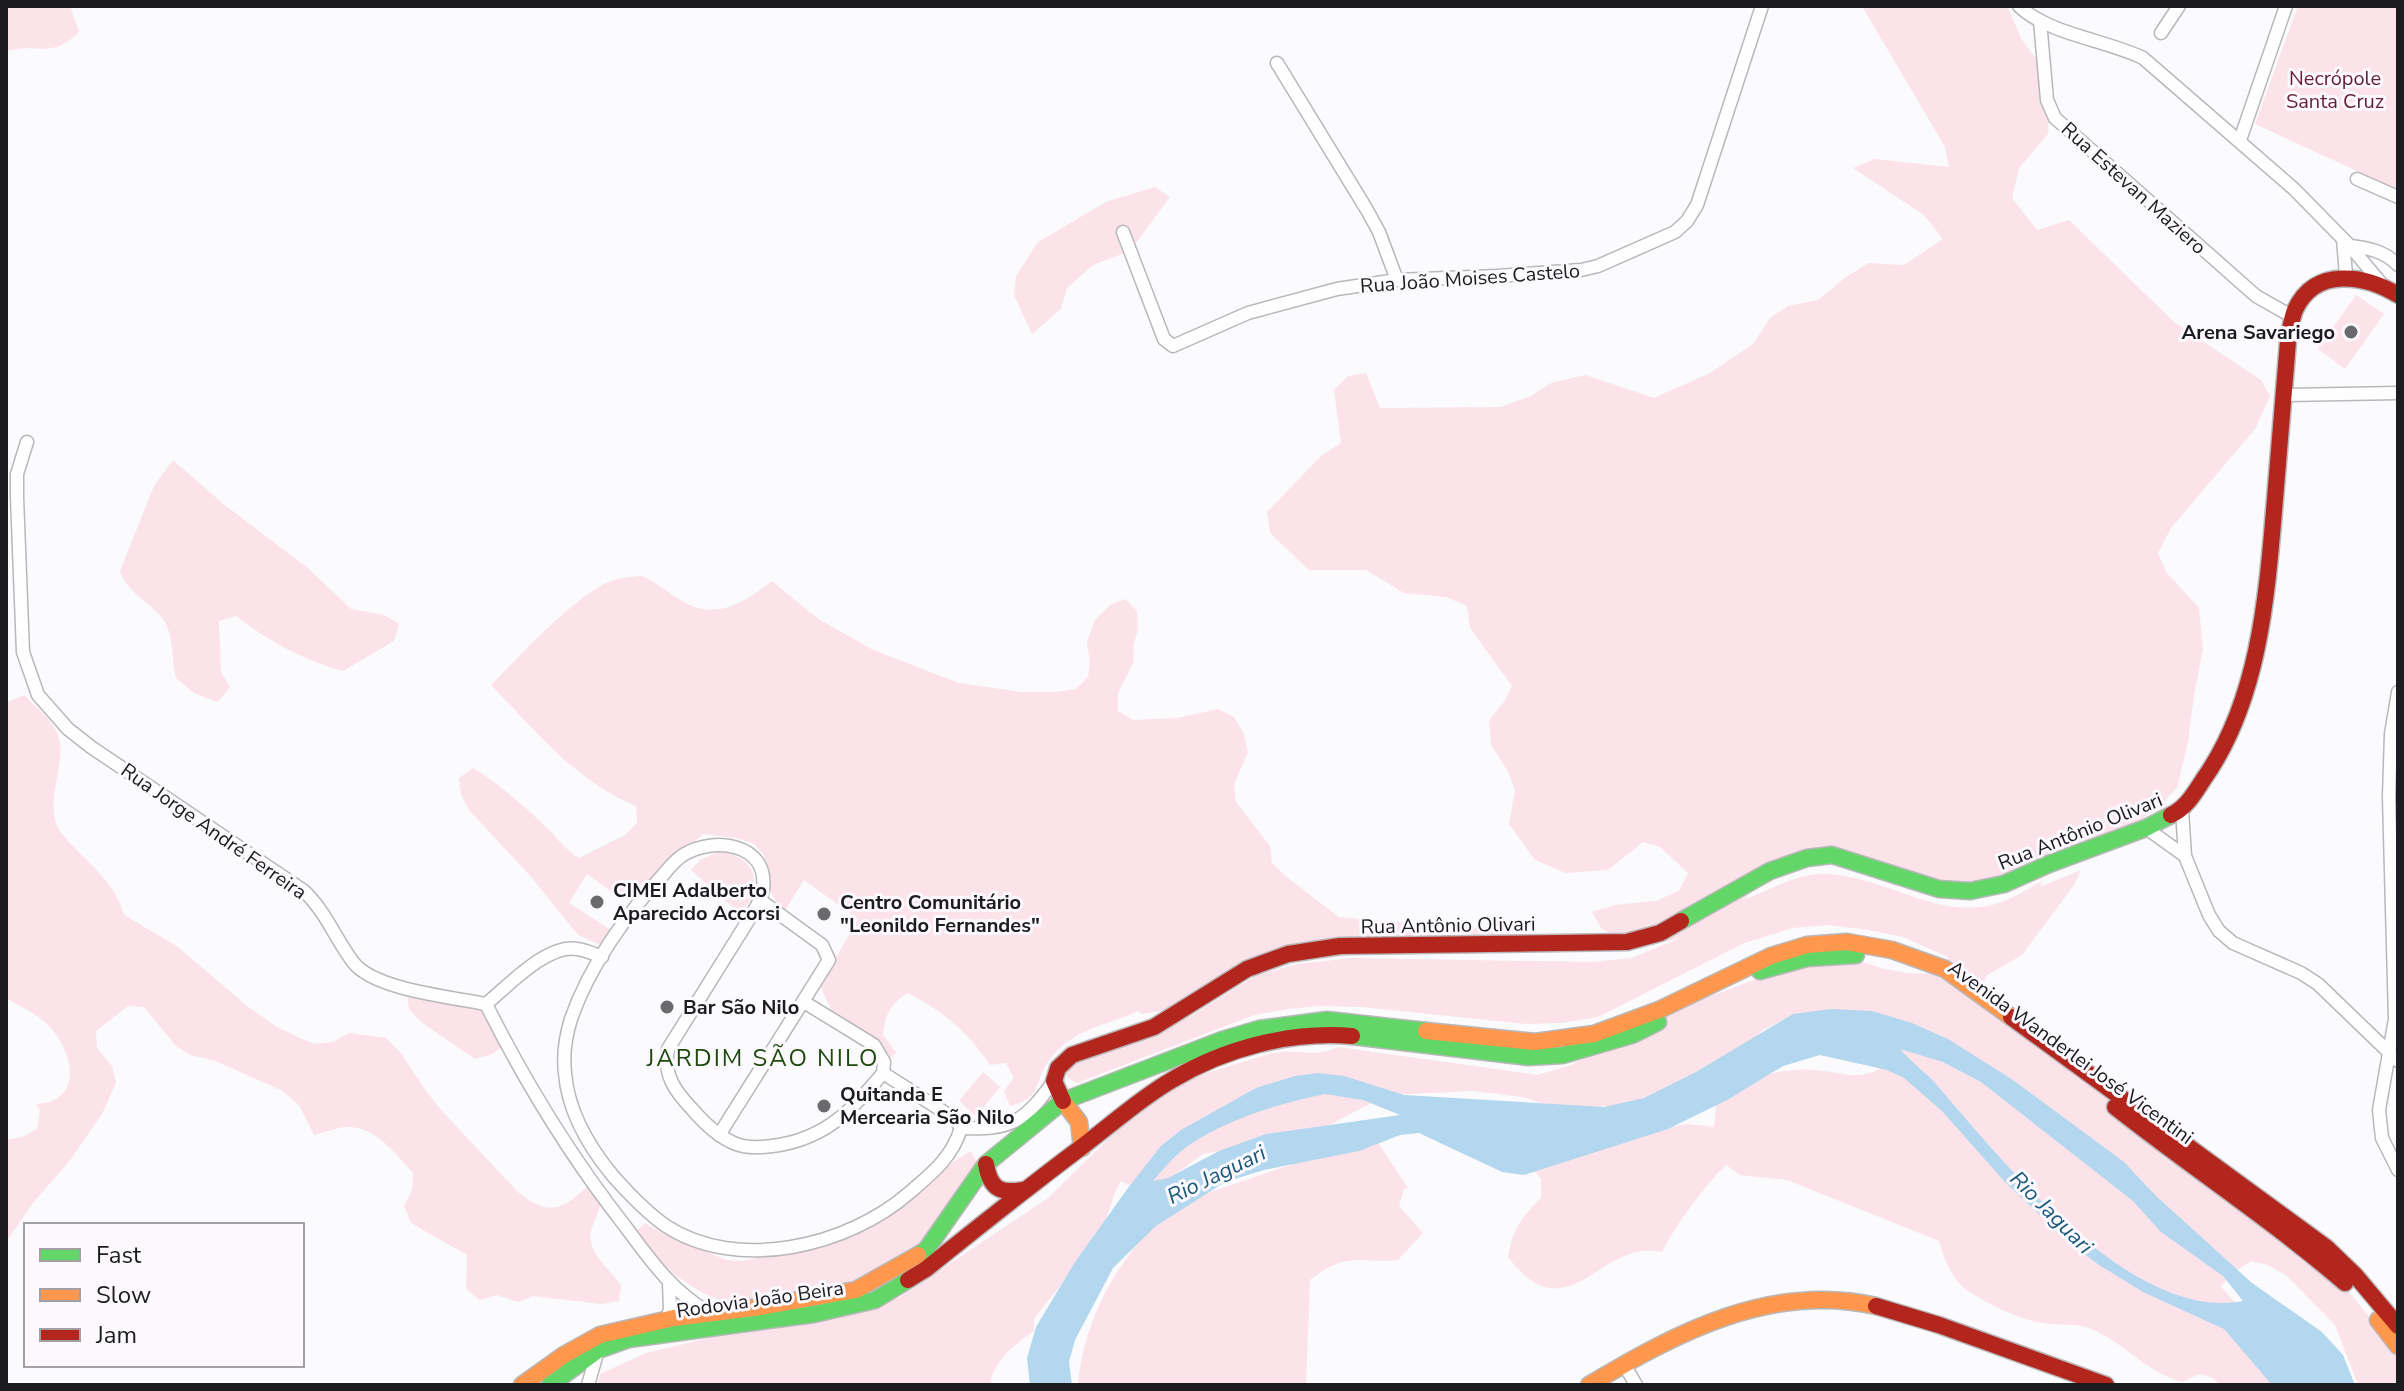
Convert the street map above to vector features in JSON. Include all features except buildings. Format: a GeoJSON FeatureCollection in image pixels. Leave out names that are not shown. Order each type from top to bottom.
{"type":"FeatureCollection","features":[{"type":"Feature","properties":{"kind":"main road"},"geometry":{"type":"LineString","coordinates":[[2293,317],[2298,305],[2311,290],[2346,275],[2380,282],[2398,295]]}},
{"type":"Feature","properties":{"kind":"main road","name":"Rua Antônio Olivari"},"geometry":{"type":"LineString","coordinates":[[1054,1081],[1058,1068],[1072,1055],[1154,1027],[1247,969],[1288,954],[1340,946],[1627,942],[1660,933],[1770,871],[1807,858],[1832,855],[1939,889],[1970,891],[2004,884],[2146,828],[2182,810],[2219,758],[2237,715],[2258,644],[2268,582],[2293,317]]}},
{"type":"Feature","properties":{"kind":"main road","name":"Avenida Wanderlei José Vicentini"},"geometry":{"type":"LineString","coordinates":[[1016,1137],[1063,1101],[1222,1040],[1259,1029],[1327,1020],[1535,1042],[1567,1039],[1612,1030],[1659,1010],[1753,961],[1781,951],[1808,943],[1840,941],[1874,945],[1909,952],[1945,969],[2001,1009],[2327,1248],[2355,1275],[2398,1326]]}},
{"type":"Feature","properties":{"kind":"main road","name":"Avenida Wanderlei José Vicentini"},"geometry":{"type":"LineString","coordinates":[[1082,1148],[1146,1098],[1204,1063],[1291,1037],[1348,1035],[1528,1057],[1563,1055],[1632,1035],[1763,970],[1785,963],[1838,954],[1878,956],[1915,966],[1971,998],[2193,1168],[2295,1240],[2365,1302],[2398,1346]]}},
{"type":"Feature","properties":{"kind":"main road"},"geometry":{"type":"LineString","coordinates":[[1054,1081],[1063,1101],[1079,1118],[1083,1130],[1082,1148]]}},
{"type":"Feature","properties":{"kind":"main road","name":"Rodovia João Beira"},"geometry":{"type":"LineString","coordinates":[[522,1385],[564,1355],[600,1335],[667,1319],[856,1290],[926,1250],[986,1164],[1016,1137]]}},
{"type":"Feature","properties":{"kind":"main road","name":"Rodovia João Beira"},"geometry":{"type":"LineString","coordinates":[[550,1385],[598,1350],[629,1339],[814,1314],[875,1300],[926,1269],[1082,1148]]}},
{"type":"Feature","properties":{"kind":"main road"},"geometry":{"type":"LineString","coordinates":[[986,1164],[988,1177],[998,1191],[1007,1193],[1026,1189]]}},
{"type":"Feature","properties":{"kind":"main road"},"geometry":{"type":"LineString","coordinates":[[1589,1385],[1688,1331],[1739,1312],[1791,1300],[1836,1300],[1876,1305],[1918,1316],[2106,1385]]}},
{"type":"Feature","properties":{"kind":"street","name":"Rua João Moises Castelo"},"geometry":{"type":"LineString","coordinates":[[1123,232],[1168,344],[1178,345],[1234,318],[1314,294],[1397,280],[1581,270],[1612,262],[1675,232],[1697,205],[1762,6]]}},
{"type":"Feature","properties":{"kind":"street"},"geometry":{"type":"LineString","coordinates":[[2019,6],[2040,21],[2143,58],[2294,189],[2380,282]]}},
{"type":"Feature","properties":{"kind":"street"},"geometry":{"type":"LineString","coordinates":[[2161,33],[2179,6]]}},
{"type":"Feature","properties":{"kind":"street"},"geometry":{"type":"LineString","coordinates":[[2240,140],[2286,6]]}},
{"type":"Feature","properties":{"kind":"street","name":"Rua Estevan Maziero"},"geometry":{"type":"LineString","coordinates":[[2040,21],[2047,100],[2055,118],[2256,296],[2293,317]]}},
{"type":"Feature","properties":{"kind":"street"},"geometry":{"type":"LineString","coordinates":[[1277,63],[1367,210],[1397,280]]}},
{"type":"Feature","properties":{"kind":"street"},"geometry":{"type":"LineString","coordinates":[[2357,179],[2398,197]]}},
{"type":"Feature","properties":{"kind":"street"},"geometry":{"type":"LineString","coordinates":[[2347,243],[2383,253],[2398,265]]}},
{"type":"Feature","properties":{"kind":"street"},"geometry":{"type":"LineString","coordinates":[[2346,275],[2347,243]]}},
{"type":"Feature","properties":{"kind":"street"},"geometry":{"type":"LineString","coordinates":[[2284,395],[2398,393]]}},
{"type":"Feature","properties":{"kind":"street","name":"Rua Jorge André Ferreira"},"geometry":{"type":"LineString","coordinates":[[27,442],[17,474],[22,637],[30,677],[38,695],[91,747],[304,891],[324,913],[353,962],[362,971],[389,984],[486,1004]]}},
{"type":"Feature","properties":{"kind":"street"},"geometry":{"type":"LineString","coordinates":[[2398,692],[2390,750],[2394,1057],[2379,1110],[2382,1138],[2398,1170]]}},
{"type":"Feature","properties":{"kind":"street"},"geometry":{"type":"LineString","coordinates":[[2182,810],[2185,856],[2209,915],[2219,931],[2233,943],[2301,973],[2318,984],[2394,1057]]}},
{"type":"Feature","properties":{"kind":"street"},"geometry":{"type":"LineString","coordinates":[[2146,828],[2185,856]]}},
{"type":"Feature","properties":{"kind":"street"},"geometry":{"type":"LineString","coordinates":[[804,1002],[874,1045],[881,1053],[883,1073],[834,1125],[804,1139],[764,1147],[745,1147],[719,1135],[703,1121],[670,1082],[665,1065],[680,1029],[760,900],[763,875],[757,863],[746,851],[729,844],[715,844],[680,856],[625,921],[602,957],[571,1019],[565,1045],[565,1074],[582,1133],[624,1188],[668,1227],[698,1241],[732,1250],[819,1242],[846,1233],[896,1204],[946,1161],[956,1145],[961,1128]]}},
{"type":"Feature","properties":{"kind":"street"},"geometry":{"type":"LineString","coordinates":[[719,1135],[829,960],[822,945],[760,900]]}},
{"type":"Feature","properties":{"kind":"street"},"geometry":{"type":"LineString","coordinates":[[602,957],[576,948],[559,949],[545,956],[486,1004],[541,1106],[585,1176],[669,1283],[709,1313]]}},
{"type":"Feature","properties":{"kind":"street"},"geometry":{"type":"LineString","coordinates":[[883,1073],[955,1119],[961,1128]]}},
{"type":"Feature","properties":{"kind":"street"},"geometry":{"type":"LineString","coordinates":[[961,1128],[1006,1127],[1038,1103],[1054,1081]]}},
{"type":"Feature","properties":{"kind":"street"},"geometry":{"type":"LineString","coordinates":[[614,1213],[624,1188]]}},
{"type":"Feature","properties":{"kind":"street"},"geometry":{"type":"LineString","coordinates":[[667,1319],[670,1309],[669,1283]]}},
{"type":"Feature","properties":{"kind":"street"},"geometry":{"type":"LineString","coordinates":[[588,1385],[598,1350]]}},
{"type":"Feature","properties":{"kind":"street"},"geometry":{"type":"LineString","coordinates":[[1624,1364],[1636,1385]]}},
{"type":"Feature","properties":{"kind":"green space"},"geometry":{"type":"Polygon","coordinates":[[[6,6],[70,6],[79,32],[60,46],[6,51],[6,6]]]}},
{"type":"Feature","properties":{"kind":"green space"},"geometry":{"type":"Polygon","coordinates":[[[1862,6],[2007,6],[2022,40],[2040,64],[2050,90],[2048,134],[2019,168],[2012,198],[2037,230],[2069,220],[2174,322],[2261,380],[2270,396],[2255,429],[2171,528],[2158,553],[2166,572],[2199,608],[2203,649],[2177,788],[2163,802],[2130,829],[2005,881],[1952,892],[1841,861],[1791,865],[1758,886],[1743,900],[1797,878],[1831,874],[1852,877],[1935,903],[1978,907],[1999,903],[2043,881],[2040,887],[2081,870],[2074,885],[2022,955],[1987,975],[1984,981],[1981,980],[1969,991],[2299,1232],[2398,1351],[2398,1385],[2358,1385],[2335,1325],[2287,1276],[2268,1265],[2251,1261],[2231,1274],[2221,1287],[2310,1385],[2220,1385],[2213,1378],[2200,1374],[2182,1382],[2157,1371],[2092,1329],[2029,1320],[1977,1297],[1953,1276],[1939,1241],[1787,1180],[1740,1175],[1726,1165],[1691,1206],[1662,1252],[1640,1251],[1620,1258],[1567,1287],[1549,1288],[1530,1279],[1508,1257],[1519,1224],[1541,1198],[1541,1179],[1530,1165],[1670,1127],[1688,1124],[1714,1127],[1717,1096],[1745,1082],[1793,1070],[1863,1075],[1888,1063],[1901,1049],[1789,1017],[1763,1030],[1727,1063],[1635,1104],[1582,1108],[1473,1091],[1387,1095],[1308,1136],[1203,1154],[1171,1177],[1137,1188],[1121,1181],[1095,1239],[1034,1319],[1034,1331],[1000,1361],[990,1385],[597,1385],[600,1374],[646,1353],[828,1310],[900,1297],[1048,1198],[1161,1087],[1269,1054],[1313,1053],[1338,1047],[1538,1075],[1571,1065],[1694,1002],[1787,968],[1843,961],[1908,973],[1940,974],[1948,957],[1903,937],[1827,925],[1793,928],[1744,943],[1598,1017],[1526,1024],[1362,1007],[1288,1009],[1254,1015],[1077,1083],[1066,1075],[1065,1070],[1065,1063],[1150,1036],[1191,1016],[1257,975],[1297,964],[1353,958],[1592,962],[1632,958],[1680,938],[1639,948],[1601,928],[1592,912],[1615,905],[1656,901],[1679,891],[1688,873],[1660,847],[1643,842],[1608,870],[1566,873],[1535,860],[1509,824],[1515,790],[1508,771],[1491,745],[1489,720],[1512,686],[1470,628],[1467,606],[1446,597],[1404,593],[1366,570],[1309,570],[1270,533],[1267,512],[1321,456],[1341,443],[1334,390],[1348,376],[1366,373],[1380,408],[1501,407],[1531,396],[1551,383],[1585,375],[1654,398],[1710,373],[1753,344],[1770,318],[1788,306],[1818,300],[1869,263],[1904,265],[1943,239],[1924,215],[1853,168],[1875,159],[1949,167],[1945,147],[1862,6]]]}},
{"type":"Feature","properties":{"kind":"green space","name":"Necrópole Santa Cruz"},"geometry":{"type":"Polygon","coordinates":[[[2298,6],[2398,6],[2398,190],[2255,124],[2298,6]]]}},
{"type":"Feature","properties":{"kind":"green space"},"geometry":{"type":"Polygon","coordinates":[[[1155,187],[1170,197],[1130,251],[1093,265],[1067,288],[1061,309],[1032,334],[1014,295],[1016,276],[1038,242],[1106,202],[1155,187]]]}},
{"type":"Feature","properties":{"kind":"green space","name":"Arena Savariego"},"geometry":{"type":"Polygon","coordinates":[[[2356,295],[2384,314],[2345,369],[2318,349],[2356,295]]]}},
{"type":"Feature","properties":{"kind":"green space"},"geometry":{"type":"Polygon","coordinates":[[[173,460],[221,502],[309,569],[351,609],[384,615],[399,624],[394,641],[343,671],[286,649],[236,616],[219,621],[221,672],[230,687],[218,702],[194,693],[176,678],[165,622],[129,587],[120,571],[154,486],[173,460]]]}},
{"type":"Feature","properties":{"kind":"green space"},"geometry":{"type":"Polygon","coordinates":[[[642,576],[686,603],[709,610],[732,606],[772,581],[817,618],[873,650],[959,683],[1021,692],[1076,689],[1088,677],[1090,661],[1087,642],[1095,620],[1110,605],[1125,599],[1137,611],[1138,628],[1133,663],[1118,693],[1118,711],[1133,720],[1178,718],[1218,709],[1234,717],[1243,732],[1248,752],[1234,784],[1236,802],[1270,846],[1272,863],[1284,875],[1339,917],[1469,928],[1504,927],[1503,943],[1363,951],[1345,956],[1274,963],[1174,1009],[1141,1014],[1138,1011],[1080,1034],[1051,1058],[1033,1093],[1010,1106],[1004,1091],[1014,1078],[1006,1063],[990,1065],[973,1042],[954,1024],[908,993],[897,1001],[885,1021],[883,1035],[896,1052],[886,1065],[879,1045],[834,1016],[820,986],[858,919],[804,880],[784,912],[769,890],[764,855],[753,843],[703,834],[638,894],[623,900],[587,874],[569,903],[611,930],[600,945],[578,935],[532,878],[469,810],[461,795],[459,778],[473,768],[482,773],[579,858],[625,835],[637,823],[636,806],[614,796],[575,769],[491,685],[548,627],[581,599],[611,581],[642,576]]]}},
{"type":"Feature","properties":{"kind":"green space"},"geometry":{"type":"Polygon","coordinates":[[[24,695],[51,722],[60,743],[54,802],[57,826],[111,887],[124,915],[178,947],[247,1006],[277,1027],[300,1038],[315,1044],[333,1042],[349,1033],[386,1038],[400,1052],[441,1110],[530,1201],[549,1208],[557,1207],[573,1199],[591,1183],[602,1195],[591,1242],[598,1257],[621,1285],[619,1301],[601,1304],[533,1296],[518,1302],[497,1295],[480,1300],[466,1289],[467,1255],[411,1223],[404,1206],[412,1190],[413,1173],[384,1142],[356,1128],[341,1128],[314,1135],[299,1105],[281,1090],[215,1061],[191,1055],[176,1046],[144,1007],[128,1006],[96,1031],[97,1048],[112,1066],[116,1083],[102,1114],[71,1159],[33,1203],[6,1242],[6,1140],[22,1137],[37,1129],[40,1110],[36,1105],[52,1101],[63,1093],[70,1074],[66,1052],[55,1033],[38,1017],[6,998],[6,703],[24,695]]]}},
{"type":"Feature","properties":{"kind":"green space"},"geometry":{"type":"Polygon","coordinates":[[[718,852],[741,859],[753,874],[753,893],[740,914],[691,870],[700,860],[718,852]]]}},
{"type":"Feature","properties":{"kind":"green space"},"geometry":{"type":"Polygon","coordinates":[[[407,993],[474,1004],[487,1013],[506,1045],[492,1054],[475,1059],[421,1022],[409,1009],[407,993]]]}},
{"type":"Feature","properties":{"kind":"green space"},"geometry":{"type":"Polygon","coordinates":[[[983,1072],[1000,1087],[976,1116],[959,1101],[983,1072]]]}},
{"type":"Feature","properties":{"kind":"green space"},"geometry":{"type":"Polygon","coordinates":[[[1377,1136],[1408,1188],[1404,1189],[1399,1206],[1423,1233],[1398,1260],[1344,1262],[1310,1280],[1306,1385],[1078,1385],[1089,1331],[1113,1278],[1129,1254],[1169,1214],[1192,1198],[1377,1136]]]}},
{"type":"Feature","properties":{"kind":"green space"},"geometry":{"type":"Polygon","coordinates":[[[971,1151],[979,1167],[921,1250],[855,1286],[736,1304],[692,1287],[632,1235],[645,1223],[726,1260],[744,1261],[832,1238],[928,1183],[971,1151]]]}},
{"type":"Feature","properties":{"kind":"water","name":"Rio Jaguari"},"geometry":{"type":"Polygon","coordinates":[[[1831,1009],[1872,1011],[1912,1023],[1948,1039],[2013,1080],[2124,1162],[2155,1195],[2252,1283],[2322,1332],[2343,1355],[2355,1385],[2272,1385],[2224,1329],[2143,1292],[2066,1240],[2004,1181],[1942,1111],[1904,1078],[1887,1070],[1820,1055],[1783,1066],[1729,1099],[1668,1129],[1524,1175],[1502,1172],[1419,1133],[1400,1135],[1359,1151],[1264,1170],[1225,1182],[1156,1226],[1113,1268],[1075,1340],[1069,1362],[1072,1385],[1030,1385],[1027,1358],[1036,1327],[1075,1262],[1128,1188],[1161,1146],[1181,1130],[1256,1088],[1295,1076],[1318,1073],[1344,1076],[1404,1095],[1604,1107],[1644,1098],[1696,1072],[1793,1014],[1831,1009]],[[1900,1049],[1935,1083],[2031,1191],[2113,1261],[2157,1287],[2200,1301],[2243,1301],[2223,1276],[2161,1232],[2133,1201],[1981,1082],[1943,1062],[1900,1049]],[[1325,1094],[1272,1107],[1205,1135],[1184,1149],[1153,1181],[1168,1178],[1219,1151],[1266,1134],[1400,1115],[1363,1100],[1325,1094]]]}},
{"type":"Feature","properties":{"kind":"traffic: fast"},"geometry":{"type":"LineString","coordinates":[[1681,921],[1770,871],[1807,858],[1832,855],[1939,889],[1970,891],[2004,884],[2146,828],[2171,815]]}},
{"type":"Feature","properties":{"kind":"traffic: fast"},"geometry":{"type":"LineString","coordinates":[[1760,971],[1807,958],[1856,955]]}},
{"type":"Feature","properties":{"kind":"traffic: fast"},"geometry":{"type":"LineString","coordinates":[[918,1255],[926,1250],[986,1164],[1063,1101],[1222,1040],[1259,1029],[1327,1020],[1426,1031]]}},
{"type":"Feature","properties":{"kind":"traffic: fast"},"geometry":{"type":"LineString","coordinates":[[1352,1036],[1528,1057],[1563,1055],[1632,1035],[1658,1022]]}},
{"type":"Feature","properties":{"kind":"traffic: fast"},"geometry":{"type":"LineString","coordinates":[[550,1385],[598,1350],[629,1339],[814,1314],[875,1300],[908,1280]]}},
{"type":"Feature","properties":{"kind":"traffic: slow"},"geometry":{"type":"LineString","coordinates":[[1426,1031],[1535,1042],[1594,1034],[1659,1010],[1771,956],[1807,945],[1847,942],[1892,950],[1945,969],[2011,1017]]}},
{"type":"Feature","properties":{"kind":"traffic: slow"},"geometry":{"type":"LineString","coordinates":[[1063,1101],[1079,1122],[1082,1148]]}},
{"type":"Feature","properties":{"kind":"traffic: slow"},"geometry":{"type":"LineString","coordinates":[[522,1385],[564,1355],[600,1335],[674,1318],[856,1290],[918,1255]]}},
{"type":"Feature","properties":{"kind":"traffic: slow"},"geometry":{"type":"LineString","coordinates":[[1589,1385],[1690,1331],[1762,1307],[1799,1301],[1837,1300],[1876,1306]]}},
{"type":"Feature","properties":{"kind":"traffic: slow"},"geometry":{"type":"LineString","coordinates":[[2378,1320],[2398,1346]]}},
{"type":"Feature","properties":{"kind":"traffic: jam"},"geometry":{"type":"LineString","coordinates":[[2171,815],[2189,800],[2222,749],[2249,681],[2264,609],[2288,341],[2295,310],[2315,286],[2342,278],[2371,283],[2398,295]]}},
{"type":"Feature","properties":{"kind":"traffic: jam"},"geometry":{"type":"LineString","coordinates":[[1063,1101],[1054,1081],[1058,1068],[1072,1055],[1154,1027],[1247,969],[1288,954],[1340,946],[1627,942],[1660,933],[1681,921]]}},
{"type":"Feature","properties":{"kind":"traffic: jam"},"geometry":{"type":"LineString","coordinates":[[2011,1017],[2327,1248],[2355,1275],[2398,1326]]}},
{"type":"Feature","properties":{"kind":"traffic: jam"},"geometry":{"type":"LineString","coordinates":[[908,1280],[1136,1104],[1192,1069],[1236,1051],[1282,1039],[1352,1036]]}},
{"type":"Feature","properties":{"kind":"traffic: jam"},"geometry":{"type":"LineString","coordinates":[[2115,1107],[2289,1237],[2345,1283]]}},
{"type":"Feature","properties":{"kind":"traffic: jam"},"geometry":{"type":"LineString","coordinates":[[986,1164],[990,1179],[997,1188],[1023,1190]]}},
{"type":"Feature","properties":{"kind":"traffic: jam"},"geometry":{"type":"LineString","coordinates":[[1876,1306],[1939,1325],[2106,1385]]}},
{"type":"Feature","properties":{"kind":"place","name":"Arena Savariego"},"geometry":{"type":"Point","coordinates":[2351,332]}},
{"type":"Feature","properties":{"kind":"place","name":"CIMEI Adalberto Aparecido Accorsi"},"geometry":{"type":"Point","coordinates":[597,902]}},
{"type":"Feature","properties":{"kind":"place","name":"Centro Comunitário \"Leonildo Fernandes\""},"geometry":{"type":"Point","coordinates":[824,914]}},
{"type":"Feature","properties":{"kind":"place","name":"Bar São Nilo"},"geometry":{"type":"Point","coordinates":[667,1007]}},
{"type":"Feature","properties":{"kind":"place","name":"Quitanda E Mercearia São Nilo"},"geometry":{"type":"Point","coordinates":[824,1106]}},
{"type":"Feature","properties":{"kind":"district","name":"JARDIM SÃO NILO"},"geometry":{"type":"Point","coordinates":[763,1058]}}]}
